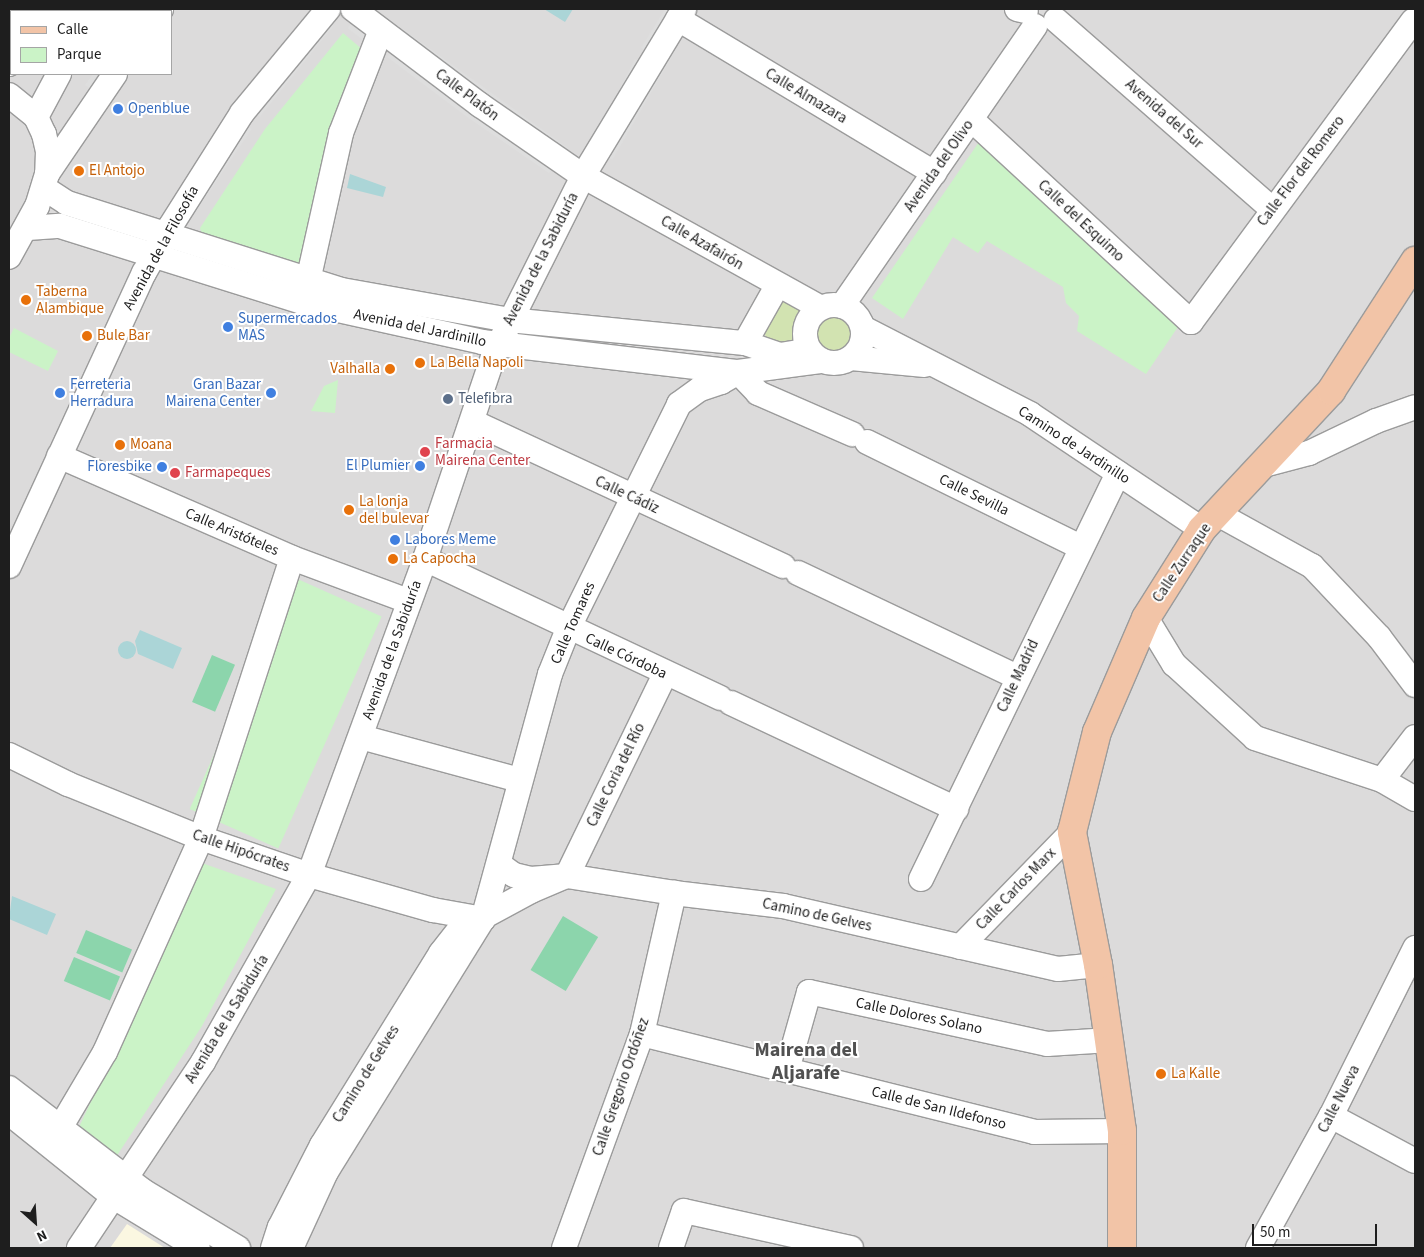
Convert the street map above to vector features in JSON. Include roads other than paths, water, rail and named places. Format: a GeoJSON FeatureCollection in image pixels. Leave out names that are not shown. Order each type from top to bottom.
{"type":"FeatureCollection","features":[{"type":"Feature","properties":{"kind":"main road","name":"Calle Zurraque"},"geometry":{"type":"LineString","coordinates":[[1072,832],[1097,732],[1146,618],[1209,521],[1264,465],[1331,391],[1414,266]]}},
{"type":"Feature","properties":{"kind":"main road"},"geometry":{"type":"LineString","coordinates":[[1072,832],[1098,965],[1122,1131],[1122,1248]]}},
{"type":"Feature","properties":{"kind":"street","name":"Avenida de la Filosofía"},"geometry":{"type":"LineString","coordinates":[[9,566],[160,244],[242,113],[328,9]]}},
{"type":"Feature","properties":{"kind":"street","name":"Calle Platón"},"geometry":{"type":"LineString","coordinates":[[353,9],[480,105],[584,176]]}},
{"type":"Feature","properties":{"kind":"street","name":"Calle Almazara"},"geometry":{"type":"LineString","coordinates":[[681,14],[934,173]]}},
{"type":"Feature","properties":{"kind":"street","name":"Avenida de la Sabiduría"},"geometry":{"type":"LineString","coordinates":[[79,1248],[208,1054],[309,875],[361,736],[473,422],[498,344],[584,176],[681,14]]}},
{"type":"Feature","properties":{"kind":"street","name":"Avenida del Olivo"},"geometry":{"type":"LineString","coordinates":[[832,307],[972,120],[1036,14]]}},
{"type":"Feature","properties":{"kind":"street","name":"Avenida del Sur"},"geometry":{"type":"LineString","coordinates":[[1036,14],[1272,209]]}},
{"type":"Feature","properties":{"kind":"street","name":"Calle Flor del Romero"},"geometry":{"type":"LineString","coordinates":[[1191,322],[1408,17]]}},
{"type":"Feature","properties":{"kind":"street"},"geometry":{"type":"LineString","coordinates":[[308,281],[341,132],[381,30]]}},
{"type":"Feature","properties":{"kind":"street"},"geometry":{"type":"LineString","coordinates":[[36,117],[58,75]]}},
{"type":"Feature","properties":{"kind":"street"},"geometry":{"type":"LineString","coordinates":[[9,257],[28,228],[45,181],[114,75]]}},
{"type":"Feature","properties":{"kind":"street"},"geometry":{"type":"LineString","coordinates":[[9,95],[36,117],[44,134],[45,181]]}},
{"type":"Feature","properties":{"kind":"street","name":"Calle del Esquimo"},"geometry":{"type":"LineString","coordinates":[[972,120],[1191,322]]}},
{"type":"Feature","properties":{"kind":"street","name":"Calle Azafairón"},"geometry":{"type":"LineString","coordinates":[[584,176],[776,286],[832,307]]}},
{"type":"Feature","properties":{"kind":"street","name":"Avenida del Jardinillo"},"geometry":{"type":"LineString","coordinates":[[45,181],[67,203],[160,244],[302,302],[498,344],[738,372],[816,356]]}},
{"type":"Feature","properties":{"kind":"street","name":"Avenida del Jardinillo"},"geometry":{"type":"LineString","coordinates":[[28,228],[60,226],[160,244],[341,290],[509,320],[745,343],[780,355],[816,356]]}},
{"type":"Feature","properties":{"kind":"street"},"geometry":{"type":"LineString","coordinates":[[745,343],[776,286]]}},
{"type":"Feature","properties":{"kind":"street"},"geometry":{"type":"LineString","coordinates":[[863,328],[863,339],[851,358],[842,363],[816,356],[805,341],[807,322],[832,307],[852,311],[863,328],[941,367]]}},
{"type":"Feature","properties":{"kind":"street"},"geometry":{"type":"LineString","coordinates":[[851,358],[941,367]]}},
{"type":"Feature","properties":{"kind":"street","name":"Camino de Jardinillo"},"geometry":{"type":"LineString","coordinates":[[941,367],[1030,414],[1118,473],[1209,521],[1312,566],[1379,637],[1415,685]]}},
{"type":"Feature","properties":{"kind":"street","name":"Calle Sevilla"},"geometry":{"type":"LineString","coordinates":[[738,372],[758,393],[860,438],[1080,547]]}},
{"type":"Feature","properties":{"kind":"street","name":"Calle Tomares"},"geometry":{"type":"LineString","coordinates":[[483,919],[500,865],[519,780],[550,674],[568,629],[679,404],[700,389],[721,382],[738,372]]}},
{"type":"Feature","properties":{"kind":"street"},"geometry":{"type":"LineString","coordinates":[[1264,465],[1309,453],[1376,421],[1415,407]]}},
{"type":"Feature","properties":{"kind":"street","name":"Calle Cádiz"},"geometry":{"type":"LineString","coordinates":[[473,422],[1017,677]]}},
{"type":"Feature","properties":{"kind":"street","name":"Calle Aristóteles"},"geometry":{"type":"LineString","coordinates":[[59,456],[292,558],[408,601]]}},
{"type":"Feature","properties":{"kind":"street","name":"Calle Madrid"},"geometry":{"type":"LineString","coordinates":[[921,879],[1080,547],[1118,473]]}},
{"type":"Feature","properties":{"kind":"street"},"geometry":{"type":"LineString","coordinates":[[60,1128],[105,1052],[201,838],[292,558]]}},
{"type":"Feature","properties":{"kind":"street","name":"Calle Córdoba"},"geometry":{"type":"LineString","coordinates":[[424,559],[568,629],[956,809]]}},
{"type":"Feature","properties":{"kind":"street"},"geometry":{"type":"LineString","coordinates":[[1146,618],[1174,664],[1255,738],[1382,780],[1415,799]]}},
{"type":"Feature","properties":{"kind":"street","name":"Calle Coria del Río"},"geometry":{"type":"LineString","coordinates":[[567,876],[665,674]]}},
{"type":"Feature","properties":{"kind":"street"},"geometry":{"type":"LineString","coordinates":[[361,736],[519,780]]}},
{"type":"Feature","properties":{"kind":"street"},"geometry":{"type":"LineString","coordinates":[[1382,780],[1415,736]]}},
{"type":"Feature","properties":{"kind":"street","name":"Calle Hipócrates"},"geometry":{"type":"LineString","coordinates":[[9,755],[68,784],[201,838],[309,875],[433,910],[483,919]]}},
{"type":"Feature","properties":{"kind":"street","name":"Calle Carlos Marx"},"geometry":{"type":"LineString","coordinates":[[960,947],[1072,832]]}},
{"type":"Feature","properties":{"kind":"street"},"geometry":{"type":"LineString","coordinates":[[500,865],[514,876],[531,879],[567,876]]}},
{"type":"Feature","properties":{"kind":"street","name":"Camino de Gelves"},"geometry":{"type":"LineString","coordinates":[[273,1248],[280,1227],[322,1145],[441,954],[459,930],[483,919],[531,891],[567,876],[674,893],[784,906],[1058,969],[1098,965]]}},
{"type":"Feature","properties":{"kind":"street","name":"Calle Gregorio Ordóñez"},"geometry":{"type":"LineString","coordinates":[[564,1248],[642,1034],[674,893]]}},
{"type":"Feature","properties":{"kind":"street","name":"Camino de Gelves"},"geometry":{"type":"LineString","coordinates":[[291,1248],[326,1172],[483,919]]}},
{"type":"Feature","properties":{"kind":"street","name":"Calle Nueva"},"geometry":{"type":"LineString","coordinates":[[1262,1247],[1415,948]]}},
{"type":"Feature","properties":{"kind":"street","name":"Calle Dolores Solano"},"geometry":{"type":"LineString","coordinates":[[786,1070],[808,992],[1047,1044],[1110,1040]]}},
{"type":"Feature","properties":{"kind":"street","name":"Calle de San Ildefonso"},"geometry":{"type":"LineString","coordinates":[[642,1034],[1034,1132],[1122,1131]]}},
{"type":"Feature","properties":{"kind":"street"},"geometry":{"type":"LineString","coordinates":[[9,1088],[60,1128],[120,1188],[238,1248]]}},
{"type":"Feature","properties":{"kind":"street"},"geometry":{"type":"LineString","coordinates":[[9,1113],[120,1188],[198,1248]]}},
{"type":"Feature","properties":{"kind":"street"},"geometry":{"type":"LineString","coordinates":[[1330,1116],[1415,1161]]}},
{"type":"Feature","properties":{"kind":"street"},"geometry":{"type":"LineString","coordinates":[[671,1248],[684,1212],[850,1248]]}},
{"type":"Feature","properties":{"kind":"water"},"geometry":{"type":"Polygon","coordinates":[[[544,9],[573,9],[565,22],[544,9]]]}},
{"type":"Feature","properties":{"kind":"water"},"geometry":{"type":"Polygon","coordinates":[[[350,174],[386,187],[383,197],[347,188],[350,174]]]}},
{"type":"Feature","properties":{"kind":"water"},"geometry":{"type":"Polygon","coordinates":[[[140,630],[182,648],[173,669],[138,654],[135,641],[140,630]]]}},
{"type":"Feature","properties":{"kind":"water"},"geometry":{"type":"Polygon","coordinates":[[[127,641],[133,644],[136,650],[133,656],[127,659],[121,656],[118,650],[121,644],[127,641]]]}},
{"type":"Feature","properties":{"kind":"water"},"geometry":{"type":"Polygon","coordinates":[[[12,896],[56,914],[47,935],[9,919],[12,896]]]}},
{"type":"Feature","properties":{"kind":"place","name":"Openblue"},"geometry":{"type":"Point","coordinates":[118,109]}},
{"type":"Feature","properties":{"kind":"place","name":"El Antojo"},"geometry":{"type":"Point","coordinates":[79,171]}},
{"type":"Feature","properties":{"kind":"place","name":"Taberna Alambique"},"geometry":{"type":"Point","coordinates":[26,300]}},
{"type":"Feature","properties":{"kind":"place","name":"Supermercados MAS"},"geometry":{"type":"Point","coordinates":[228,327]}},
{"type":"Feature","properties":{"kind":"place","name":"Bule Bar"},"geometry":{"type":"Point","coordinates":[87,336]}},
{"type":"Feature","properties":{"kind":"place","name":"La Bella Napoli"},"geometry":{"type":"Point","coordinates":[420,363]}},
{"type":"Feature","properties":{"kind":"place","name":"Valhalla"},"geometry":{"type":"Point","coordinates":[390,369]}},
{"type":"Feature","properties":{"kind":"place","name":"Ferreteria Herradura"},"geometry":{"type":"Point","coordinates":[60,393]}},
{"type":"Feature","properties":{"kind":"place","name":"Gran Bazar Mairena Center"},"geometry":{"type":"Point","coordinates":[271,393]}},
{"type":"Feature","properties":{"kind":"place","name":"Telefibra"},"geometry":{"type":"Point","coordinates":[448,399]}},
{"type":"Feature","properties":{"kind":"place","name":"Moana"},"geometry":{"type":"Point","coordinates":[120,445]}},
{"type":"Feature","properties":{"kind":"place","name":"Farmacia Mairena Center"},"geometry":{"type":"Point","coordinates":[425,452]}},
{"type":"Feature","properties":{"kind":"place","name":"El Plumier"},"geometry":{"type":"Point","coordinates":[420,466]}},
{"type":"Feature","properties":{"kind":"place","name":"Floresbike"},"geometry":{"type":"Point","coordinates":[162,467]}},
{"type":"Feature","properties":{"kind":"place","name":"Farmapeques"},"geometry":{"type":"Point","coordinates":[175,473]}},
{"type":"Feature","properties":{"kind":"place","name":"La lonja del bulevar"},"geometry":{"type":"Point","coordinates":[349,510]}},
{"type":"Feature","properties":{"kind":"place","name":"Labores Meme"},"geometry":{"type":"Point","coordinates":[395,540]}},
{"type":"Feature","properties":{"kind":"place","name":"La Capocha"},"geometry":{"type":"Point","coordinates":[393,559]}},
{"type":"Feature","properties":{"kind":"place","name":"La Kalle"},"geometry":{"type":"Point","coordinates":[1161,1074]}},
{"type":"Feature","properties":{"kind":"district","name":"Mairena del Aljarafe"},"geometry":{"type":"Point","coordinates":[806,1062]}}]}
